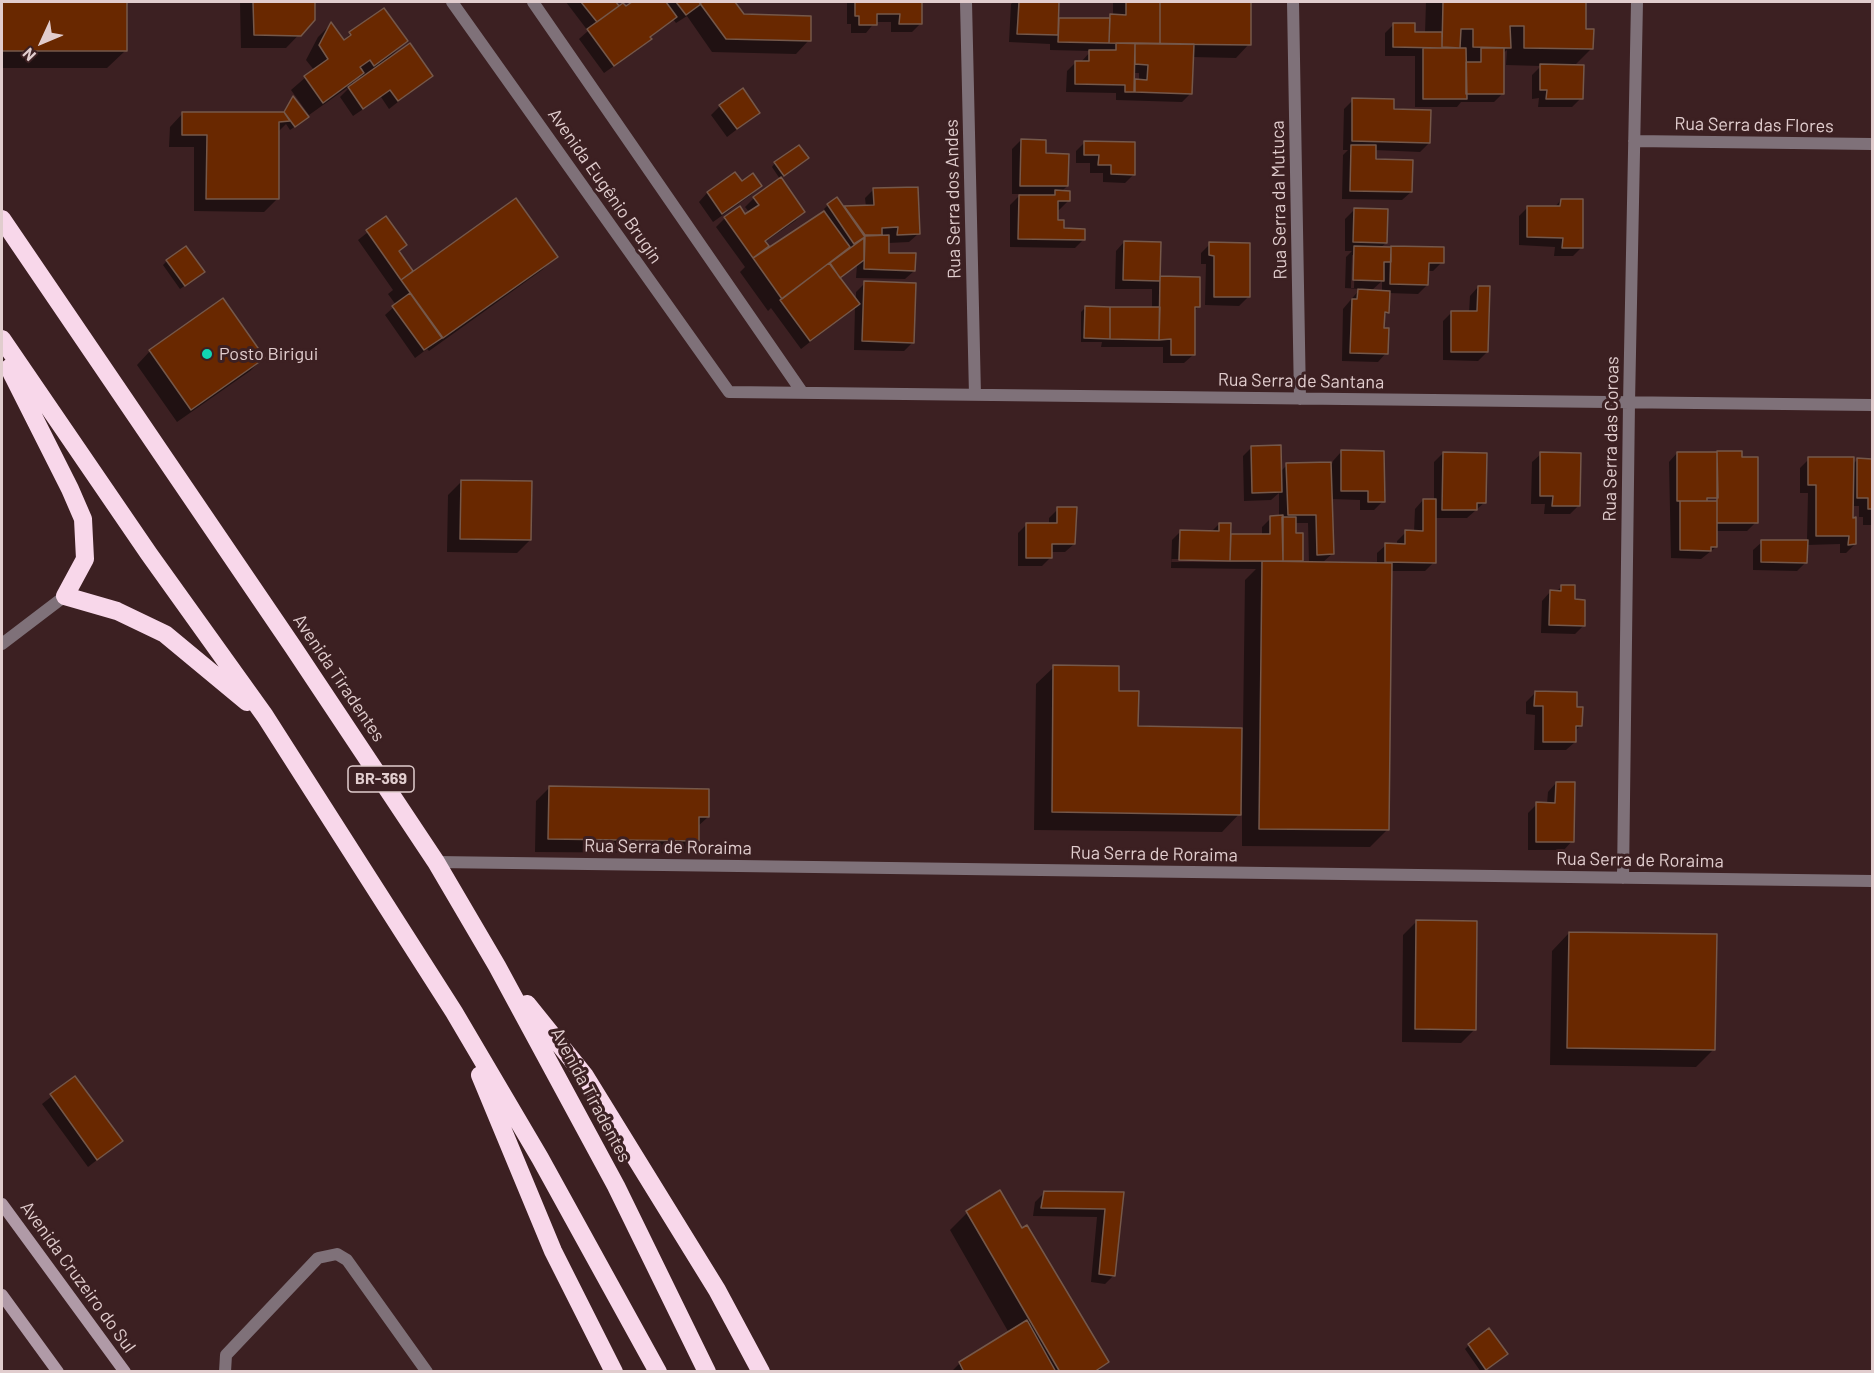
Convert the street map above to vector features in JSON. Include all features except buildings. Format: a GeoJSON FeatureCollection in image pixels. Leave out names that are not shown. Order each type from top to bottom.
{"type":"FeatureCollection","features":[{"type":"Feature","properties":{"kind":"highway","name":"Avenida Tiradentes"},"geometry":{"type":"LineString","coordinates":[[2,219],[436,862],[497,966],[616,1186],[707,1371]]}},
{"type":"Feature","properties":{"kind":"highway"},"geometry":{"type":"LineString","coordinates":[[2,339],[149,554],[265,716],[454,1012],[545,1167],[658,1371]]}},
{"type":"Feature","properties":{"kind":"highway"},"geometry":{"type":"LineString","coordinates":[[2,352],[83,519],[85,559],[65,596],[117,611],[165,634],[265,716]]}},
{"type":"Feature","properties":{"kind":"highway"},"geometry":{"type":"LineString","coordinates":[[497,966],[585,1076],[717,1290],[761,1371]]}},
{"type":"Feature","properties":{"kind":"highway"},"geometry":{"type":"LineString","coordinates":[[454,1012],[553,1251],[614,1371]]}},
{"type":"Feature","properties":{"kind":"street","name":"Avenida Eugênio Brugin"},"geometry":{"type":"LineString","coordinates":[[452,2],[729,392]]}},
{"type":"Feature","properties":{"kind":"street"},"geometry":{"type":"LineString","coordinates":[[533,2],[802,392]]}},
{"type":"Feature","properties":{"kind":"street","name":"Rua Serra dos Andes"},"geometry":{"type":"LineString","coordinates":[[966,2],[975,395]]}},
{"type":"Feature","properties":{"kind":"street","name":"Rua Serra da Mutuca"},"geometry":{"type":"LineString","coordinates":[[1293,2],[1300,399]]}},
{"type":"Feature","properties":{"kind":"street","name":"Rua Serra das Coroas"},"geometry":{"type":"LineString","coordinates":[[1623,878],[1637,2]]}},
{"type":"Feature","properties":{"kind":"street","name":"Rua Serra das Flores"},"geometry":{"type":"LineString","coordinates":[[1634,141],[1872,144]]}},
{"type":"Feature","properties":{"kind":"street","name":"Rua Serra de Santana"},"geometry":{"type":"LineString","coordinates":[[729,392],[1872,405]]}},
{"type":"Feature","properties":{"kind":"street"},"geometry":{"type":"LineString","coordinates":[[2,644],[65,596]]}},
{"type":"Feature","properties":{"kind":"street","name":"Rua Serra de Roraima"},"geometry":{"type":"LineString","coordinates":[[436,862],[1872,880]]}},
{"type":"Feature","properties":{"kind":"street","name":"Avenida Cruzeiro do Sul"},"geometry":{"type":"LineString","coordinates":[[2,1204],[125,1371]]}},
{"type":"Feature","properties":{"kind":"street"},"geometry":{"type":"LineString","coordinates":[[225,1371],[226,1355],[318,1258],[337,1254],[347,1260],[427,1371]]}},
{"type":"Feature","properties":{"kind":"street"},"geometry":{"type":"LineString","coordinates":[[3,1300],[58,1371]]}},
{"type":"Feature","properties":{"kind":"place","name":"Posto Birigui"},"geometry":{"type":"Point","coordinates":[207,354]}}]}
